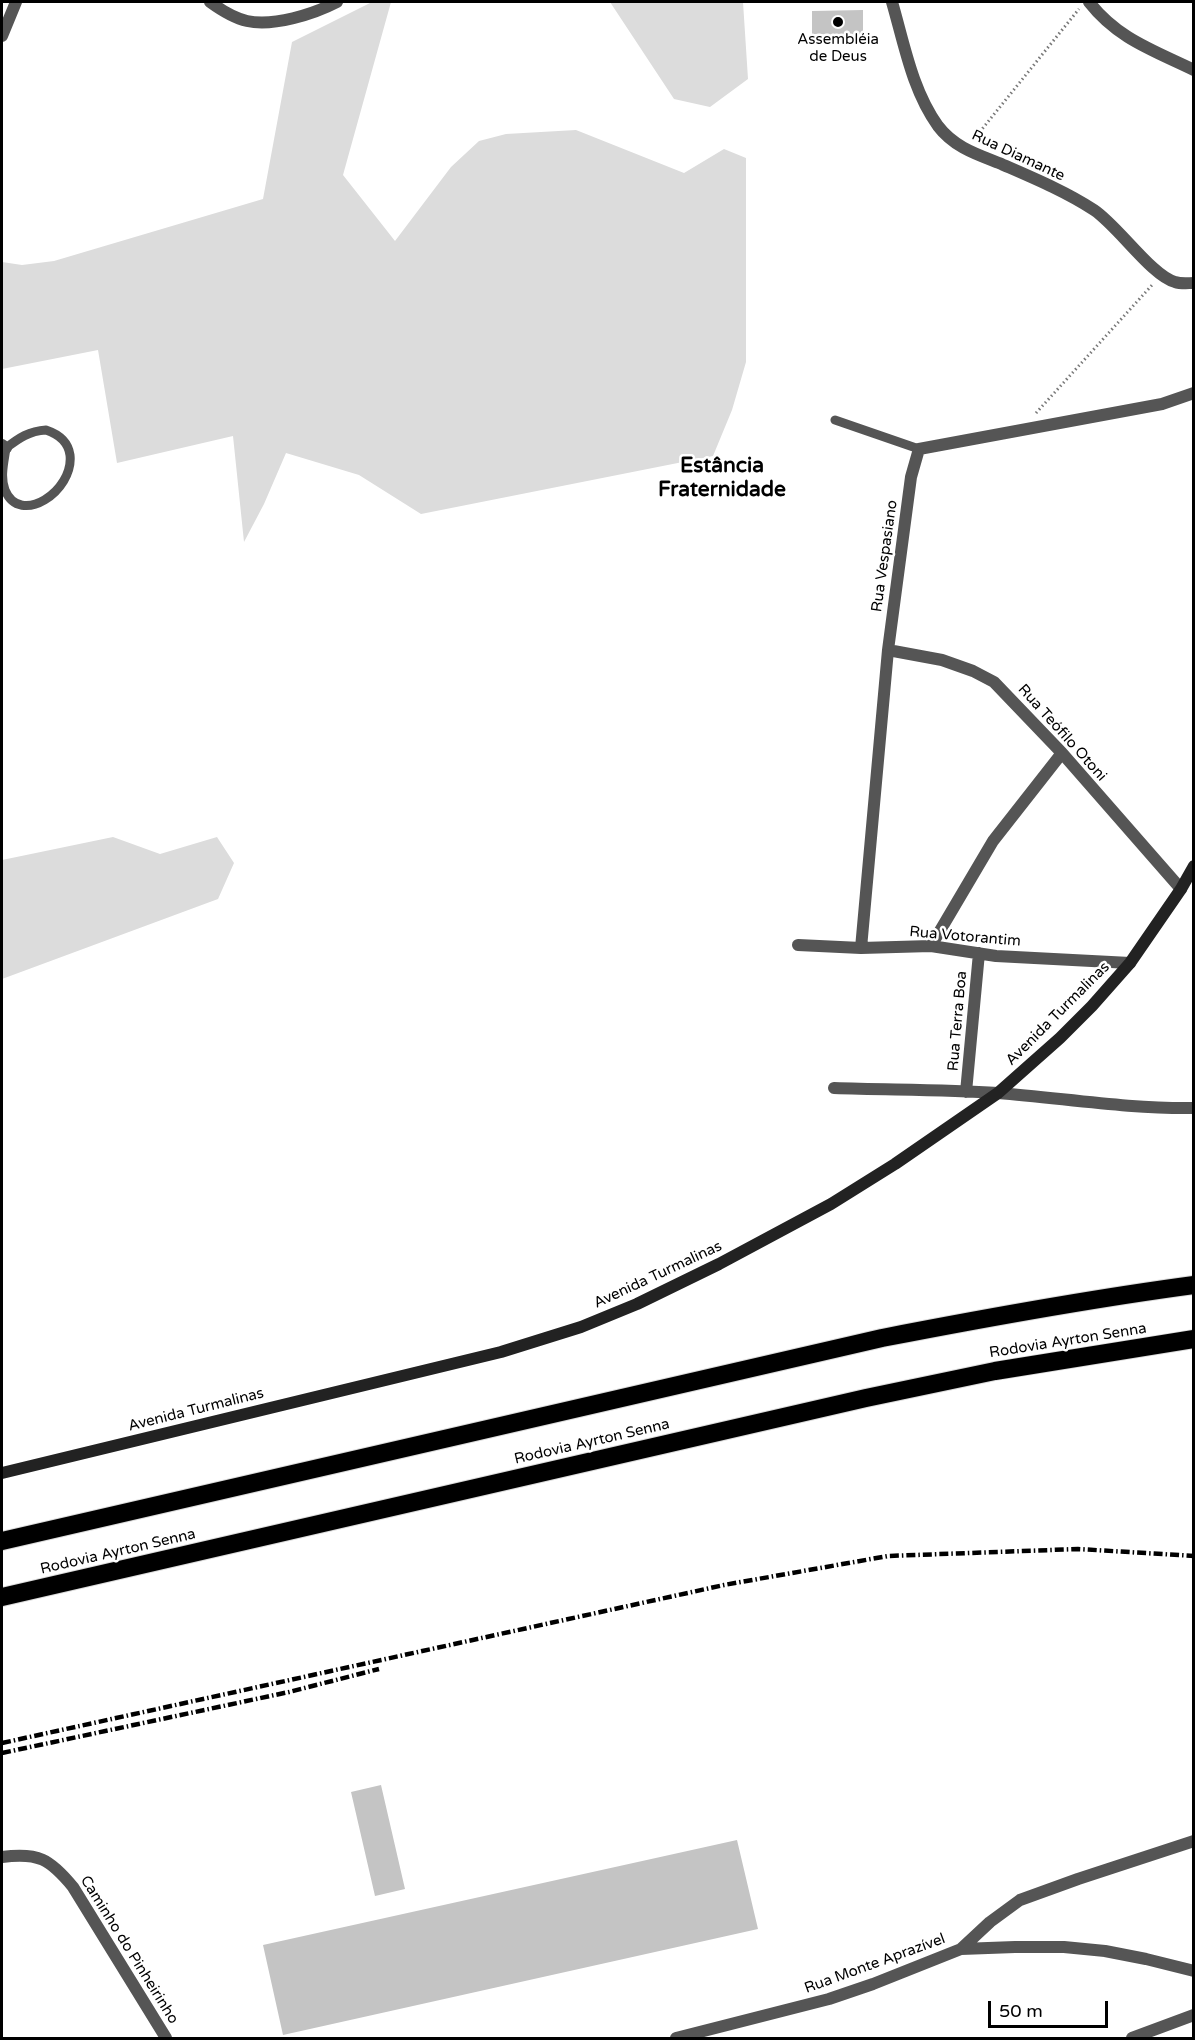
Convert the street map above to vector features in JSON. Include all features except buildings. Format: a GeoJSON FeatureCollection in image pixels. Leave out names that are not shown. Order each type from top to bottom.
{"type":"FeatureCollection","features":[{"type":"Feature","properties":{"kind":"highway"},"geometry":{"type":"LineString","coordinates":[[2,1542],[882,1338],[1119,1295],[1194,1285]]}},
{"type":"Feature","properties":{"kind":"highway","name":"Rodovia Ayrton Senna"},"geometry":{"type":"LineString","coordinates":[[2,1597],[878,1395],[995,1371],[1194,1339]]}},
{"type":"Feature","properties":{"kind":"street"},"geometry":{"type":"LineString","coordinates":[[2,36],[16,2]]}},
{"type":"Feature","properties":{"kind":"street"},"geometry":{"type":"LineString","coordinates":[[210,2],[226,13],[248,21],[277,21],[308,14],[337,2]]}},
{"type":"Feature","properties":{"kind":"street","name":"Rua Diamante"},"geometry":{"type":"LineString","coordinates":[[892,2],[925,104],[939,128],[965,150],[1076,198],[1099,213],[1161,275],[1176,283],[1194,283]]}},
{"type":"Feature","properties":{"kind":"street"},"geometry":{"type":"LineString","coordinates":[[1089,2],[1102,19],[1129,39],[1194,70]]}},
{"type":"Feature","properties":{"kind":"street"},"geometry":{"type":"LineString","coordinates":[[919,449],[1162,404],[1194,393]]}},
{"type":"Feature","properties":{"kind":"street","name":"Rua Vespasiano"},"geometry":{"type":"LineString","coordinates":[[861,948],[888,650],[911,477],[919,449]]}},
{"type":"Feature","properties":{"kind":"street","name":"Rua Teófilo Otoni"},"geometry":{"type":"LineString","coordinates":[[888,650],[942,660],[973,671],[994,682],[1062,753],[1181,888]]}},
{"type":"Feature","properties":{"kind":"street"},"geometry":{"type":"LineString","coordinates":[[932,946],[993,841],[1062,753]]}},
{"type":"Feature","properties":{"kind":"street","name":"Avenida Turmalinas"},"geometry":{"type":"LineString","coordinates":[[2,1473],[501,1352],[581,1327],[637,1304],[719,1264],[831,1204],[895,1164],[998,1093],[1068,1030],[1130,963],[1193,868]]}},
{"type":"Feature","properties":{"kind":"street","name":"Rua Votorantim"},"geometry":{"type":"LineString","coordinates":[[798,945],[861,948],[932,946],[996,956],[1130,963]]}},
{"type":"Feature","properties":{"kind":"street","name":"Rua Terra Boa"},"geometry":{"type":"LineString","coordinates":[[966,1092],[979,953]]}},
{"type":"Feature","properties":{"kind":"street"},"geometry":{"type":"LineString","coordinates":[[834,1088],[998,1093],[1086,1102],[1194,1108]]}},
{"type":"Feature","properties":{"kind":"street"},"geometry":{"type":"LineString","coordinates":[[961,1949],[990,1922],[1020,1900],[1194,1841]]}},
{"type":"Feature","properties":{"kind":"street","name":"Caminho do Pinheirinho"},"geometry":{"type":"LineString","coordinates":[[2,1857],[22,1855],[42,1858],[59,1869],[73,1887],[166,2038]]}},
{"type":"Feature","properties":{"kind":"street","name":"Rua Monte Aprazível"},"geometry":{"type":"LineString","coordinates":[[676,2038],[829,1999],[961,1949],[1064,1947],[1105,1951],[1194,1971]]}},
{"type":"Feature","properties":{"kind":"street"},"geometry":{"type":"LineString","coordinates":[[1132,2038],[1194,2015]]}},
{"type":"Feature","properties":{"kind":"lane"},"geometry":{"type":"LineString","coordinates":[[835,420],[919,449]]}},
{"type":"Feature","properties":{"kind":"lane"},"geometry":{"type":"LineString","coordinates":[[46,430],[56,433],[69,449],[70,461],[63,484],[41,503],[20,504],[10,499],[4,489],[2,476],[4,447],[32,431],[46,430]]}},
{"type":"Feature","properties":{"kind":"path"},"geometry":{"type":"LineString","coordinates":[[965,150],[1085,2]]}},
{"type":"Feature","properties":{"kind":"path"},"geometry":{"type":"LineString","coordinates":[[1020,429],[1161,275]]}},
{"type":"Feature","properties":{"kind":"shaded area"},"geometry":{"type":"Polygon","coordinates":[[[372,2],[391,2],[343,175],[395,241],[451,167],[479,141],[506,134],[576,130],[684,173],[724,149],[746,158],[746,362],[732,410],[713,456],[421,514],[359,475],[286,453],[264,504],[244,542],[233,436],[117,463],[98,350],[2,369],[2,262],[22,265],[54,261],[263,199],[292,42],[372,2]]]}},
{"type":"Feature","properties":{"kind":"shaded area"},"geometry":{"type":"Polygon","coordinates":[[[610,2],[743,2],[748,79],[710,107],[674,99],[610,2]]]}},
{"type":"Feature","properties":{"kind":"shaded area"},"geometry":{"type":"Polygon","coordinates":[[[113,837],[160,854],[217,837],[234,863],[218,899],[2,979],[2,860],[113,837]]]}},
{"type":"Feature","properties":{"kind":"railway"},"geometry":{"type":"LineString","coordinates":[[2,1743],[724,1585],[888,1556],[1078,1549],[1194,1556]]}},
{"type":"Feature","properties":{"kind":"railway"},"geometry":{"type":"LineString","coordinates":[[2,1753],[289,1692],[379,1669]]}},
{"type":"Feature","properties":{"kind":"place","name":"Assembléia de Deus"},"geometry":{"type":"Point","coordinates":[838,22]}},
{"type":"Feature","properties":{"kind":"district","name":"Estância Fraternidade"},"geometry":{"type":"Point","coordinates":[722,478]}}]}
